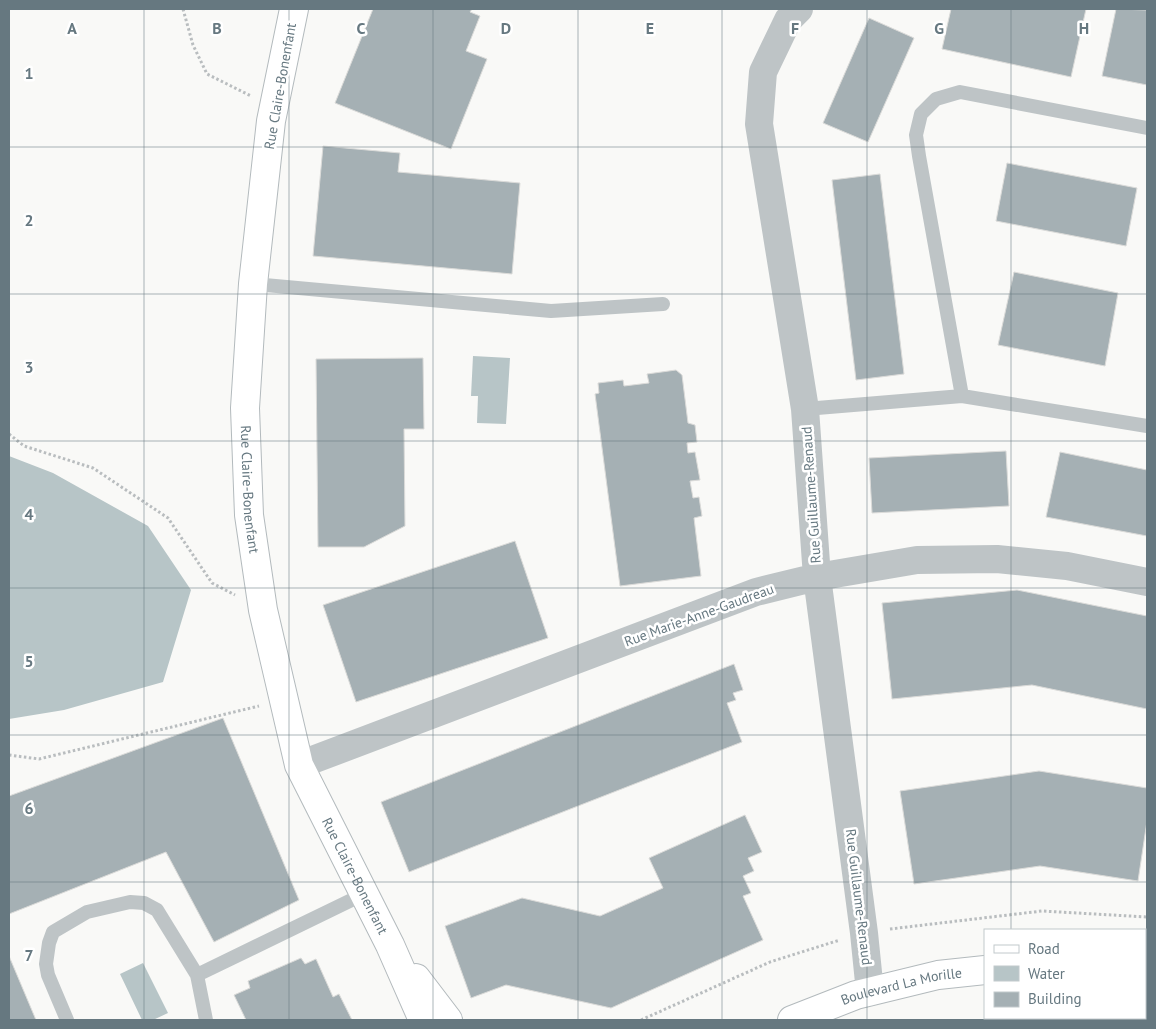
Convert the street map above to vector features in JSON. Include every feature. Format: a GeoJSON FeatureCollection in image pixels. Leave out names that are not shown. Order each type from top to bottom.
{"type":"FeatureCollection","features":[{"type":"Feature","properties":{"kind":"street","name":"Rue Claire-Bonenfant"},"geometry":{"type":"LineString","coordinates":[[294,9],[274,108],[253,284],[246,418],[249,515],[262,610],[299,765],[390,946],[423,1020]]}},
{"type":"Feature","properties":{"kind":"street","name":"Rue Guillaume-Renaud"},"geometry":{"type":"LineString","coordinates":[[799,9],[788,20],[763,72],[759,124],[805,409],[817,577],[870,992]]}},
{"type":"Feature","properties":{"kind":"street","name":"Rue Marie-Anne-Gaudreau"},"geometry":{"type":"LineString","coordinates":[[299,765],[756,592],[817,577],[917,560],[997,559],[1066,566],[1147,582]]}},
{"type":"Feature","properties":{"kind":"street","name":"Rue Claire-Bonenfant"},"geometry":{"type":"LineString","coordinates":[[390,946],[448,1020]]}},
{"type":"Feature","properties":{"kind":"street","name":"Boulevard La Morille"},"geometry":{"type":"LineString","coordinates":[[792,1020],[856,995],[938,975],[984,970]]}},
{"type":"Feature","properties":{"kind":"lane"},"geometry":{"type":"LineString","coordinates":[[962,396],[919,156],[916,135],[921,114],[936,100],[960,92],[1147,128]]}},
{"type":"Feature","properties":{"kind":"lane"},"geometry":{"type":"LineString","coordinates":[[253,284],[551,311],[663,304]]}},
{"type":"Feature","properties":{"kind":"lane"},"geometry":{"type":"LineString","coordinates":[[805,409],[962,396],[1147,426]]}},
{"type":"Feature","properties":{"kind":"lane"},"geometry":{"type":"LineString","coordinates":[[197,975],[364,894]]}},
{"type":"Feature","properties":{"kind":"lane"},"geometry":{"type":"LineString","coordinates":[[67,1020],[48,976],[46,964],[53,932],[87,912],[130,902],[144,902],[157,910],[197,975],[206,1020]]}},
{"type":"Feature","properties":{"kind":"path"},"geometry":{"type":"LineString","coordinates":[[183,9],[193,45],[207,74],[274,108]]}},
{"type":"Feature","properties":{"kind":"path"},"geometry":{"type":"LineString","coordinates":[[9,434],[24,446],[93,468],[168,518],[212,582],[262,610]]}},
{"type":"Feature","properties":{"kind":"path"},"geometry":{"type":"LineString","coordinates":[[9,755],[39,759],[284,701]]}},
{"type":"Feature","properties":{"kind":"water"},"geometry":{"type":"Polygon","coordinates":[[[473,356],[510,358],[506,424],[477,423],[478,396],[471,396],[473,356]]]}},
{"type":"Feature","properties":{"kind":"water"},"geometry":{"type":"Polygon","coordinates":[[[9,456],[53,473],[148,526],[191,590],[163,682],[64,710],[9,719],[9,456]]]}},
{"type":"Feature","properties":{"kind":"water"},"geometry":{"type":"Polygon","coordinates":[[[143,963],[168,1013],[153,1020],[142,1020],[120,974],[143,963]]]}},
{"type":"Feature","properties":{"kind":"building"},"geometry":{"type":"Polygon","coordinates":[[[373,9],[472,9],[470,12],[480,16],[466,51],[487,59],[451,149],[335,103],[373,9]]]}},
{"type":"Feature","properties":{"kind":"building"},"geometry":{"type":"Polygon","coordinates":[[[951,9],[1086,9],[1071,77],[942,49],[951,9]]]}},
{"type":"Feature","properties":{"kind":"building"},"geometry":{"type":"Polygon","coordinates":[[[1116,9],[1147,10],[1147,85],[1102,76],[1116,9]]]}},
{"type":"Feature","properties":{"kind":"building"},"geometry":{"type":"Polygon","coordinates":[[[869,18],[914,38],[868,142],[823,123],[869,18]]]}},
{"type":"Feature","properties":{"kind":"building"},"geometry":{"type":"Polygon","coordinates":[[[323,146],[400,153],[398,172],[520,183],[512,274],[313,256],[323,146]]]}},
{"type":"Feature","properties":{"kind":"building"},"geometry":{"type":"Polygon","coordinates":[[[1007,163],[1137,188],[1126,246],[996,221],[1007,163]]]}},
{"type":"Feature","properties":{"kind":"building"},"geometry":{"type":"Polygon","coordinates":[[[880,174],[904,374],[856,380],[832,180],[880,174]]]}},
{"type":"Feature","properties":{"kind":"building"},"geometry":{"type":"Polygon","coordinates":[[[1014,272],[1118,293],[1105,366],[998,345],[1014,272]]]}},
{"type":"Feature","properties":{"kind":"building"},"geometry":{"type":"Polygon","coordinates":[[[423,358],[424,429],[404,429],[405,526],[364,547],[318,547],[316,359],[423,358]]]}},
{"type":"Feature","properties":{"kind":"building"},"geometry":{"type":"Polygon","coordinates":[[[676,370],[682,375],[688,423],[695,425],[697,442],[687,443],[688,453],[695,452],[700,480],[690,481],[693,498],[699,497],[702,516],[694,518],[701,576],[620,586],[595,394],[599,393],[598,383],[623,380],[624,386],[649,383],[647,374],[676,370]]]}},
{"type":"Feature","properties":{"kind":"building"},"geometry":{"type":"Polygon","coordinates":[[[1006,451],[1009,506],[872,513],[869,458],[1006,451]]]}},
{"type":"Feature","properties":{"kind":"building"},"geometry":{"type":"Polygon","coordinates":[[[1060,452],[1147,470],[1147,536],[1046,517],[1060,452]]]}},
{"type":"Feature","properties":{"kind":"building"},"geometry":{"type":"Polygon","coordinates":[[[515,541],[548,638],[356,702],[323,605],[515,541]]]}},
{"type":"Feature","properties":{"kind":"building"},"geometry":{"type":"Polygon","coordinates":[[[1017,590],[1147,616],[1147,709],[1032,685],[892,699],[882,603],[1017,590]]]}},
{"type":"Feature","properties":{"kind":"building"},"geometry":{"type":"Polygon","coordinates":[[[734,664],[743,690],[733,693],[736,700],[727,703],[742,742],[409,872],[381,802],[734,664]]]}},
{"type":"Feature","properties":{"kind":"building"},"geometry":{"type":"Polygon","coordinates":[[[223,718],[299,900],[214,942],[166,852],[9,914],[9,796],[223,718]]]}},
{"type":"Feature","properties":{"kind":"building"},"geometry":{"type":"Polygon","coordinates":[[[1039,771],[1147,788],[1147,821],[1138,881],[1040,866],[914,884],[900,791],[1039,771]]]}},
{"type":"Feature","properties":{"kind":"building"},"geometry":{"type":"Polygon","coordinates":[[[745,815],[762,852],[748,858],[754,871],[743,876],[751,893],[743,896],[763,940],[611,1008],[506,985],[471,998],[445,926],[522,898],[600,916],[663,888],[649,858],[745,815]]]}},
{"type":"Feature","properties":{"kind":"building"},"geometry":{"type":"Polygon","coordinates":[[[9,956],[36,1020],[9,1020],[9,956]]]}},
{"type":"Feature","properties":{"kind":"building"},"geometry":{"type":"Polygon","coordinates":[[[301,958],[305,964],[316,959],[333,997],[339,994],[352,1020],[246,1020],[234,995],[250,988],[248,981],[301,958]]]}}]}
